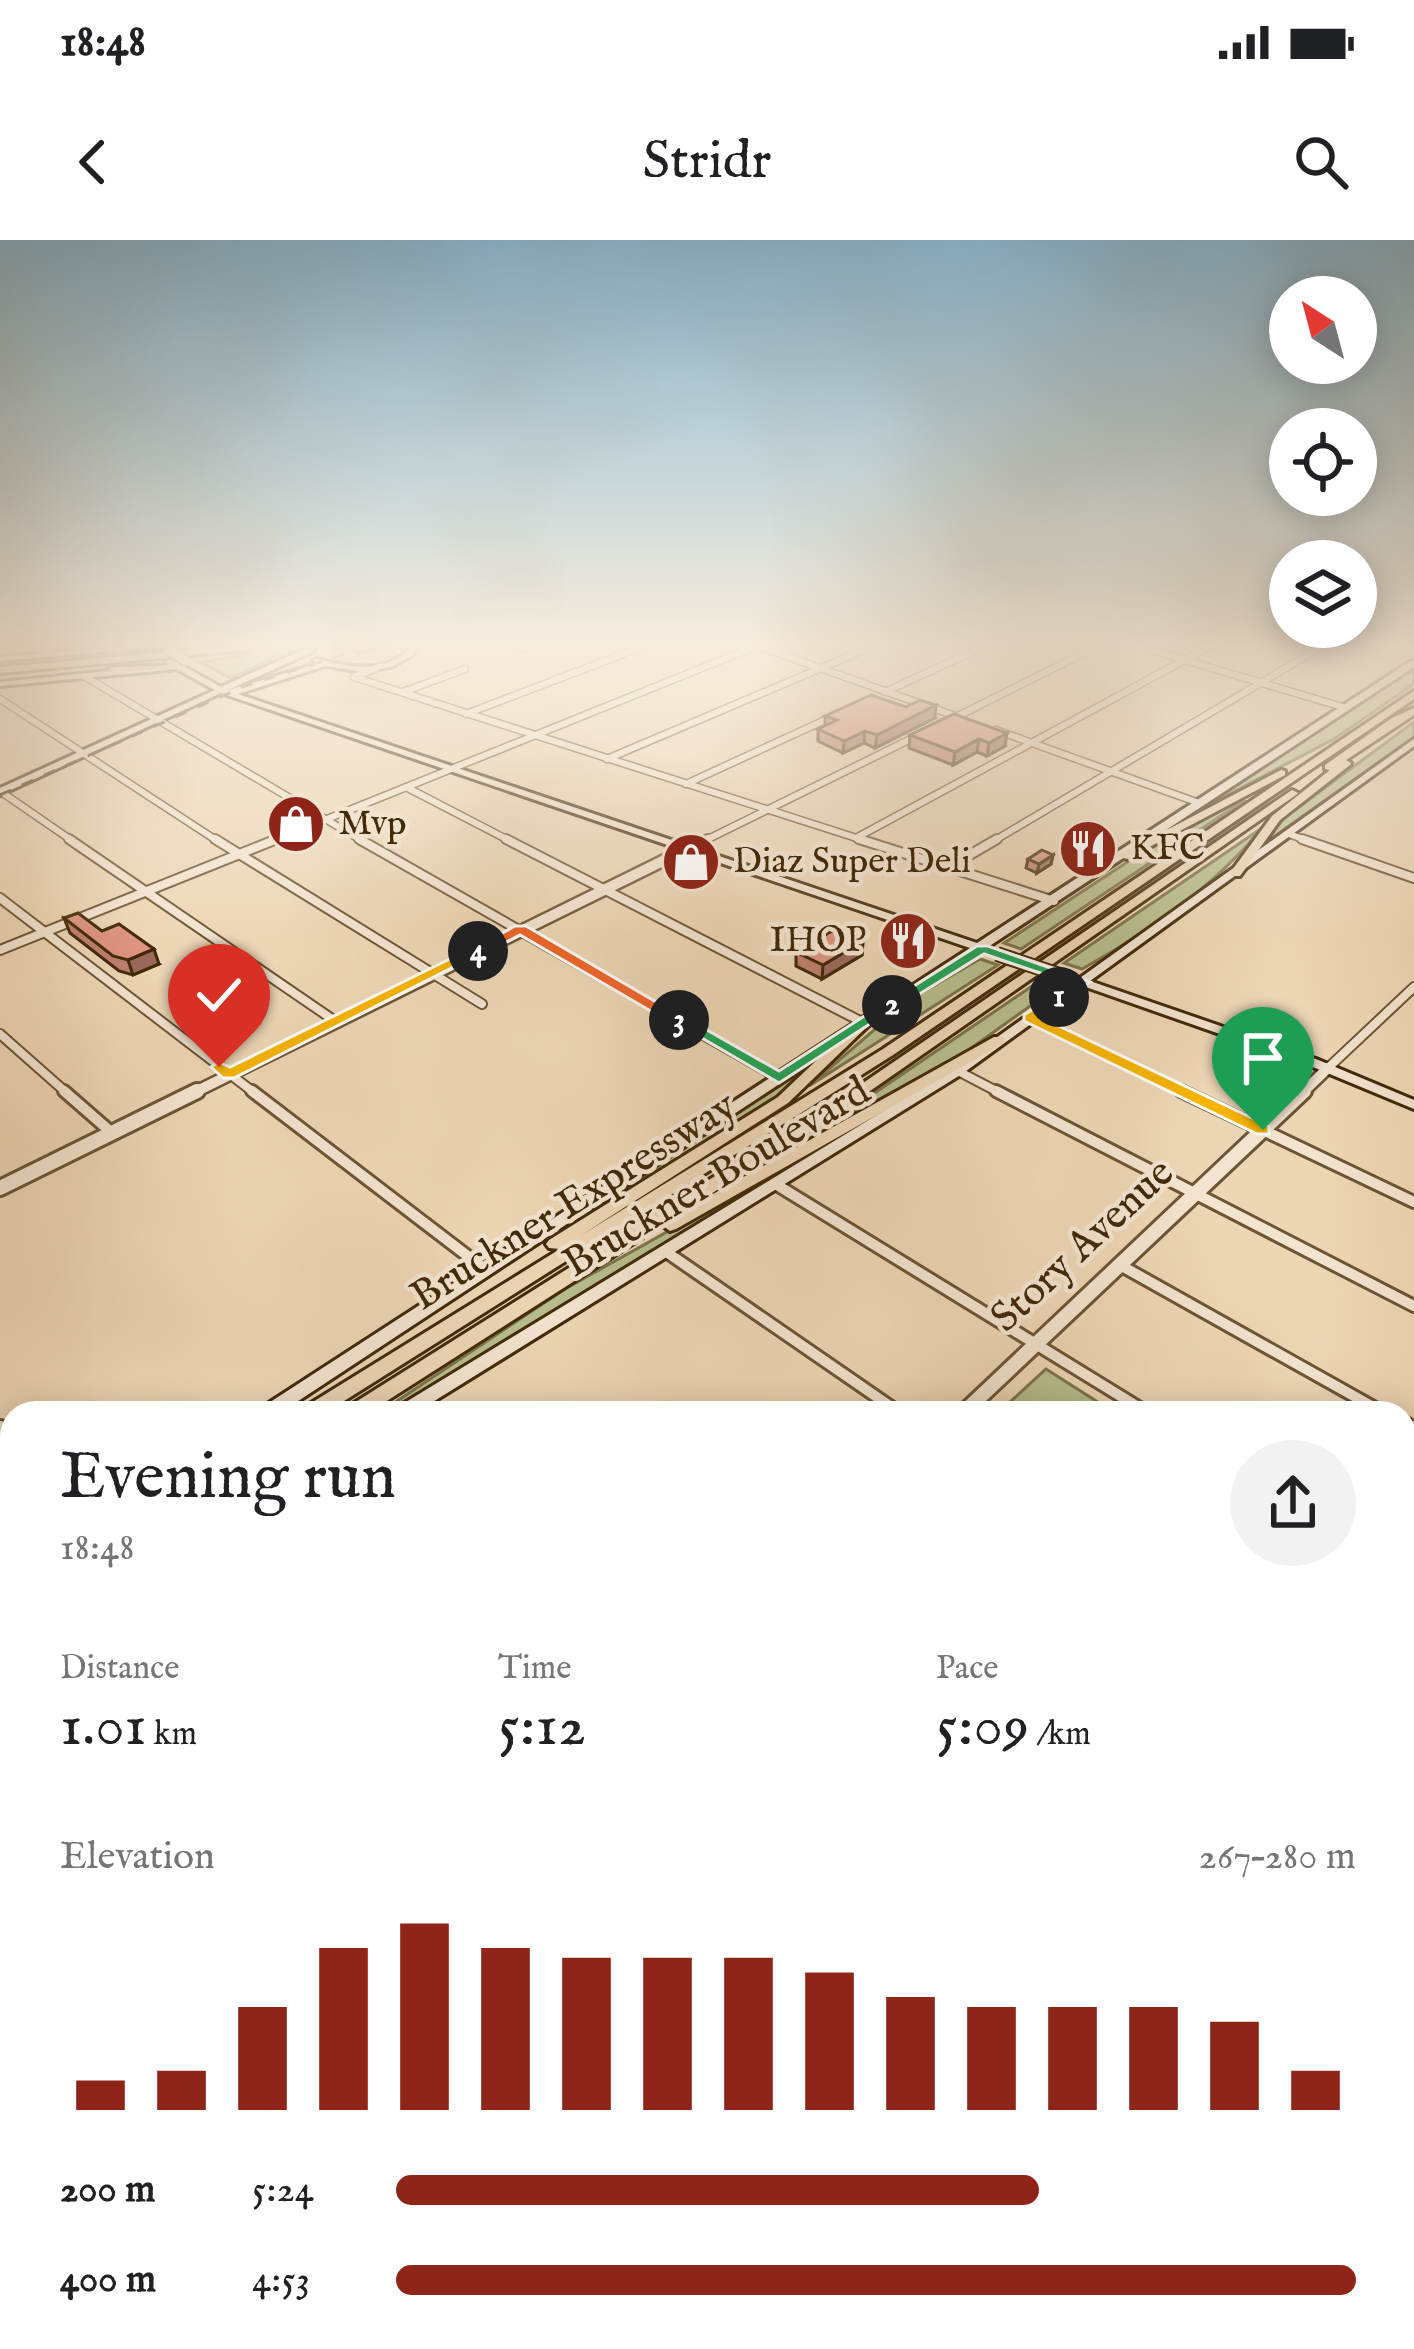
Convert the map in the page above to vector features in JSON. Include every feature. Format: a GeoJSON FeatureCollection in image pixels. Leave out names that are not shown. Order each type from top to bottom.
{"type":"FeatureCollection","features":[{"type":"Feature","properties":{"kind":"highway","name":"Bruckner Expressway"},"geometry":{"type":"LineString","coordinates":[[329,1401],[868,1065],[1345,741]]}},
{"type":"Feature","properties":{"kind":"highway","name":"Bruckner Expressway"},"geometry":{"type":"LineString","coordinates":[[371,1401],[865,1088],[1367,741]]}},
{"type":"Feature","properties":{"kind":"highway"},"geometry":{"type":"LineString","coordinates":[[1123,856],[1340,745]]}},
{"type":"Feature","properties":{"kind":"highway"},"geometry":{"type":"LineString","coordinates":[[1236,873],[1276,818],[1361,746]]}},
{"type":"Feature","properties":{"kind":"highway"},"geometry":{"type":"LineString","coordinates":[[481,1304],[541,1252],[783,1100],[864,1023]]}},
{"type":"Feature","properties":{"kind":"highway"},"geometry":{"type":"LineString","coordinates":[[568,1274],[645,1238],[998,1040]]}},
{"type":"Feature","properties":{"kind":"main road"},"geometry":{"type":"LineString","coordinates":[[0,792],[114,741]]}},
{"type":"Feature","properties":{"kind":"main road"},"geometry":{"type":"LineString","coordinates":[[376,741],[1328,1068],[1414,1105]]}},
{"type":"Feature","properties":{"kind":"main road","name":"Bruckner Boulevard"},"geometry":{"type":"LineString","coordinates":[[285,1401],[1294,741]]}},
{"type":"Feature","properties":{"kind":"main road","name":"Bruckner Boulevard"},"geometry":{"type":"LineString","coordinates":[[421,1401],[958,1071],[1414,742]]}},
{"type":"Feature","properties":{"kind":"street"},"geometry":{"type":"LineString","coordinates":[[60,741],[482,1004]]}},
{"type":"Feature","properties":{"kind":"street"},"geometry":{"type":"LineString","coordinates":[[191,741],[779,1078]]}},
{"type":"Feature","properties":{"kind":"street"},"geometry":{"type":"LineString","coordinates":[[0,950],[518,741]]}},
{"type":"Feature","properties":{"kind":"street"},"geometry":{"type":"LineString","coordinates":[[554,741],[1054,901]]}},
{"type":"Feature","properties":{"kind":"street"},"geometry":{"type":"LineString","coordinates":[[608,759],[650,741]]}},
{"type":"Feature","properties":{"kind":"street"},"geometry":{"type":"LineString","coordinates":[[686,784],[779,741]]}},
{"type":"Feature","properties":{"kind":"street"},"geometry":{"type":"LineString","coordinates":[[0,1187],[906,741]]}},
{"type":"Feature","properties":{"kind":"street"},"geometry":{"type":"LineString","coordinates":[[1027,741],[1199,803]]}},
{"type":"Feature","properties":{"kind":"street"},"geometry":{"type":"LineString","coordinates":[[856,838],[1034,741]]}},
{"type":"Feature","properties":{"kind":"street"},"geometry":{"type":"LineString","coordinates":[[949,867],[1161,741]]}},
{"type":"Feature","properties":{"kind":"street"},"geometry":{"type":"LineString","coordinates":[[406,787],[864,1023]]}},
{"type":"Feature","properties":{"kind":"street"},"geometry":{"type":"LineString","coordinates":[[0,792],[335,1022]]}},
{"type":"Feature","properties":{"kind":"street"},"geometry":{"type":"LineString","coordinates":[[1288,834],[1414,878]]}},
{"type":"Feature","properties":{"kind":"street"},"geometry":{"type":"LineString","coordinates":[[0,898],[486,1270]]}},
{"type":"Feature","properties":{"kind":"street","name":"Story Avenue"},"geometry":{"type":"LineString","coordinates":[[976,1401],[1414,987]]}},
{"type":"Feature","properties":{"kind":"street"},"geometry":{"type":"LineString","coordinates":[[1029,1018],[1414,1202]]}},
{"type":"Feature","properties":{"kind":"street"},"geometry":{"type":"LineString","coordinates":[[0,1034],[111,1132]]}},
{"type":"Feature","properties":{"kind":"street"},"geometry":{"type":"LineString","coordinates":[[958,1071],[1414,1306]]}},
{"type":"Feature","properties":{"kind":"street"},"geometry":{"type":"LineString","coordinates":[[777,1185],[1128,1401]]}},
{"type":"Feature","properties":{"kind":"street"},"geometry":{"type":"LineString","coordinates":[[665,1251],[883,1401]]}},
{"type":"Feature","properties":{"kind":"street"},"geometry":{"type":"LineString","coordinates":[[1120,1264],[1363,1401]]}},
{"type":"Feature","properties":{"kind":"green space"},"geometry":{"type":"Polygon","coordinates":[[[1302,741],[1329,741],[1189,815],[1302,741]]]}},
{"type":"Feature","properties":{"kind":"green space"},"geometry":{"type":"Polygon","coordinates":[[[1388,741],[1408,741],[1265,843],[1284,818],[1388,741]]]}},
{"type":"Feature","properties":{"kind":"green space"},"geometry":{"type":"Polygon","coordinates":[[[1243,801],[1021,949],[1004,943],[1141,853],[1243,801]]]}},
{"type":"Feature","properties":{"kind":"green space"},"geometry":{"type":"Polygon","coordinates":[[[1262,828],[1223,870],[1156,924],[1082,969],[1064,963],[1262,828]]]}},
{"type":"Feature","properties":{"kind":"green space"},"geometry":{"type":"Polygon","coordinates":[[[980,959],[998,965],[809,1086],[909,1000],[980,959]]]}},
{"type":"Feature","properties":{"kind":"green space"},"geometry":{"type":"Polygon","coordinates":[[[1041,980],[1058,986],[949,1064],[826,1126],[1041,980]]]}},
{"type":"Feature","properties":{"kind":"green space"},"geometry":{"type":"Polygon","coordinates":[[[805,1067],[810,1070],[771,1105],[504,1265],[805,1067]]]}},
{"type":"Feature","properties":{"kind":"green space"},"geometry":{"type":"Polygon","coordinates":[[[881,1112],[410,1401],[397,1401],[565,1289],[881,1112]]]}},
{"type":"Feature","properties":{"kind":"green space"},"geometry":{"type":"Polygon","coordinates":[[[1046,1369],[1096,1401],[1011,1401],[1046,1369]]]}},
{"type":"Feature","properties":{"kind":"building"},"geometry":{"type":"Polygon","coordinates":[[[927,741],[975,741],[955,752],[927,741]]]}},
{"type":"Feature","properties":{"kind":"building"},"geometry":{"type":"Polygon","coordinates":[[[1042,850],[1053,855],[1039,864],[1028,859],[1042,850]]]}},
{"type":"Feature","properties":{"kind":"building"},"geometry":{"type":"Polygon","coordinates":[[[78,913],[102,931],[119,924],[154,949],[128,960],[113,956],[64,918],[78,913]]]}},
{"type":"Feature","properties":{"kind":"building"},"geometry":{"type":"Polygon","coordinates":[[[837,928],[863,941],[823,965],[796,952],[837,928]]]}},
{"type":"Feature","properties":{"kind":"railway"},"geometry":{"type":"LineString","coordinates":[[0,795],[120,741]]}},
{"type":"Feature","properties":{"kind":"place","name":"Mvp"},"geometry":{"type":"Point","coordinates":[296,824]}},
{"type":"Feature","properties":{"kind":"place","name":"KFC"},"geometry":{"type":"Point","coordinates":[1088,849]}},
{"type":"Feature","properties":{"kind":"place","name":"Diaz Super Deli"},"geometry":{"type":"Point","coordinates":[691,862]}},
{"type":"Feature","properties":{"kind":"place","name":"IHOP"},"geometry":{"type":"Point","coordinates":[908,941]}},
{"type":"Feature","properties":{"kind":"route"},"geometry":{"type":"LineString","coordinates":[[219,1067],[229,1074],[520,929],[779,1078],[982,949],[1082,982],[1029,1018],[1263,1130]]}}]}
